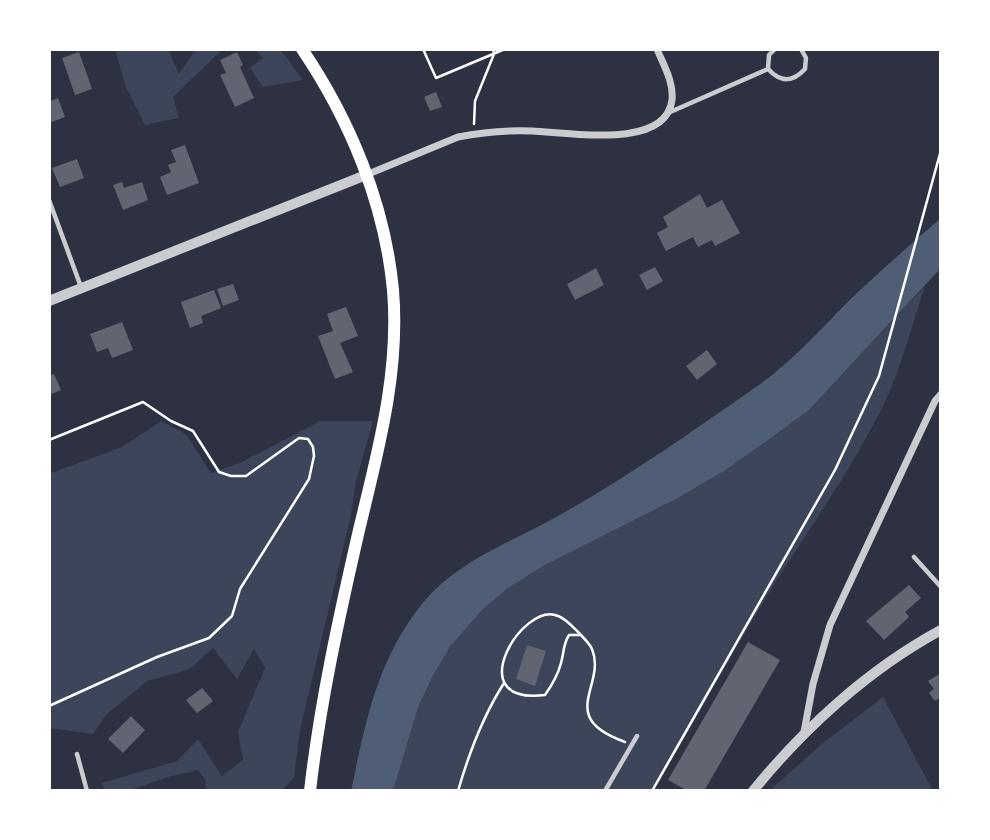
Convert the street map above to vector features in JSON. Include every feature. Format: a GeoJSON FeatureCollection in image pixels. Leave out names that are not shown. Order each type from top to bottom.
{"type":"FeatureCollection","features":[{"type":"Feature","properties":{"kind":"main road"},"geometry":{"type":"LineString","coordinates":[[302,49],[330,93],[366,175],[386,241],[393,292],[390,393],[331,651],[317,729],[310,791]]}},
{"type":"Feature","properties":{"kind":"street"},"geometry":{"type":"LineString","coordinates":[[49,301],[458,137],[535,131],[588,135],[620,134],[644,129],[667,113],[672,99],[672,88],[657,49]]}},
{"type":"Feature","properties":{"kind":"street"},"geometry":{"type":"LineString","coordinates":[[804,734],[813,684],[830,625],[935,401],[941,394]]}},
{"type":"Feature","properties":{"kind":"street"},"geometry":{"type":"LineString","coordinates":[[753,791],[804,734],[890,662],[941,630]]}},
{"type":"Feature","properties":{"kind":"lane"},"geometry":{"type":"LineString","coordinates":[[775,49],[769,55],[768,69],[775,76],[786,80],[797,78],[805,69],[806,58],[801,49]]}},
{"type":"Feature","properties":{"kind":"lane"},"geometry":{"type":"LineString","coordinates":[[667,113],[768,69]]}},
{"type":"Feature","properties":{"kind":"lane"},"geometry":{"type":"LineString","coordinates":[[49,200],[82,288]]}},
{"type":"Feature","properties":{"kind":"lane"},"geometry":{"type":"LineString","coordinates":[[914,558],[941,587]]}},
{"type":"Feature","properties":{"kind":"lane"},"geometry":{"type":"LineString","coordinates":[[605,791],[637,736]]}},
{"type":"Feature","properties":{"kind":"lane"},"geometry":{"type":"LineString","coordinates":[[77,754],[87,791]]}},
{"type":"Feature","properties":{"kind":"path"},"geometry":{"type":"LineString","coordinates":[[423,49],[436,78],[494,51],[505,49]]}},
{"type":"Feature","properties":{"kind":"path"},"geometry":{"type":"LineString","coordinates":[[473,134],[475,101],[494,51]]}},
{"type":"Feature","properties":{"kind":"path"},"geometry":{"type":"LineString","coordinates":[[652,791],[835,470],[880,376],[941,150]]}},
{"type":"Feature","properties":{"kind":"path"},"geometry":{"type":"LineString","coordinates":[[49,440],[143,402],[192,431],[219,472],[231,476],[246,476],[299,438],[308,439],[314,456],[309,479],[240,589],[232,616],[209,638],[157,657],[49,706]]}},
{"type":"Feature","properties":{"kind":"path"},"geometry":{"type":"LineString","coordinates":[[581,635],[569,635],[564,643],[562,661],[554,682],[545,695],[527,697],[514,692],[505,683],[502,664],[508,647],[523,627],[546,614],[555,614],[568,622],[581,635],[592,649],[594,667],[586,705],[589,716],[600,728],[617,739],[632,744]]}},
{"type":"Feature","properties":{"kind":"path"},"geometry":{"type":"LineString","coordinates":[[458,791],[484,719],[505,683]]}},
{"type":"Feature","properties":{"kind":"shaded area"},"geometry":{"type":"Polygon","coordinates":[[[115,49],[168,49],[179,74],[196,49],[223,49],[173,97],[179,118],[145,125],[126,87],[115,49]]]}},
{"type":"Feature","properties":{"kind":"shaded area"},"geometry":{"type":"Polygon","coordinates":[[[255,49],[280,49],[303,80],[263,87],[250,68],[263,58],[255,49]]]}},
{"type":"Feature","properties":{"kind":"shaded area"},"geometry":{"type":"Polygon","coordinates":[[[941,218],[941,268],[809,410],[724,471],[678,498],[545,565],[508,588],[482,610],[450,647],[434,674],[419,705],[393,791],[351,791],[367,719],[382,673],[404,630],[432,593],[464,566],[482,555],[558,516],[633,471],[768,378],[941,218]]]}},
{"type":"Feature","properties":{"kind":"shaded area"},"geometry":{"type":"Polygon","coordinates":[[[925,286],[897,374],[873,425],[748,628],[654,791],[393,791],[419,705],[434,674],[450,647],[482,610],[508,588],[545,565],[678,498],[767,441],[809,410],[925,286]]]}},
{"type":"Feature","properties":{"kind":"shaded area"},"geometry":{"type":"Polygon","coordinates":[[[161,421],[186,434],[211,473],[240,463],[320,421],[373,421],[356,481],[351,515],[300,730],[294,777],[282,791],[206,791],[205,779],[198,770],[128,791],[105,791],[102,783],[177,761],[198,739],[222,776],[243,760],[238,732],[265,668],[254,649],[237,679],[213,648],[190,669],[147,681],[107,714],[93,734],[49,728],[49,474],[122,447],[161,421]]]}},
{"type":"Feature","properties":{"kind":"shaded area"},"geometry":{"type":"Polygon","coordinates":[[[883,697],[933,791],[769,791],[823,743],[883,697]]]}},
{"type":"Feature","properties":{"kind":"building"},"geometry":{"type":"Polygon","coordinates":[[[79,52],[92,89],[75,95],[62,58],[79,52]]]}},
{"type":"Feature","properties":{"kind":"building"},"geometry":{"type":"Polygon","coordinates":[[[237,52],[243,65],[240,67],[254,98],[235,107],[220,75],[226,73],[220,60],[237,52]]]}},
{"type":"Feature","properties":{"kind":"building"},"geometry":{"type":"Polygon","coordinates":[[[436,92],[442,107],[430,111],[424,97],[436,92]]]}},
{"type":"Feature","properties":{"kind":"building"},"geometry":{"type":"Polygon","coordinates":[[[58,98],[65,117],[49,123],[49,102],[58,98]]]}},
{"type":"Feature","properties":{"kind":"building"},"geometry":{"type":"Polygon","coordinates":[[[185,145],[199,183],[167,195],[160,177],[171,172],[168,165],[176,162],[171,150],[185,145]]]}},
{"type":"Feature","properties":{"kind":"building"},"geometry":{"type":"Polygon","coordinates":[[[77,159],[84,178],[60,187],[52,168],[77,159]]]}},
{"type":"Feature","properties":{"kind":"building"},"geometry":{"type":"Polygon","coordinates":[[[122,182],[124,188],[142,182],[148,200],[123,210],[113,185],[122,182]]]}},
{"type":"Feature","properties":{"kind":"building"},"geometry":{"type":"Polygon","coordinates":[[[700,194],[707,208],[722,200],[740,233],[715,246],[712,240],[698,247],[693,237],[666,251],[657,233],[668,227],[663,217],[700,194]]]}},
{"type":"Feature","properties":{"kind":"building"},"geometry":{"type":"Polygon","coordinates":[[[655,267],[663,281],[647,290],[639,275],[655,267]]]}},
{"type":"Feature","properties":{"kind":"building"},"geometry":{"type":"Polygon","coordinates":[[[596,268],[604,285],[575,300],[567,284],[596,268]]]}},
{"type":"Feature","properties":{"kind":"building"},"geometry":{"type":"Polygon","coordinates":[[[233,284],[239,300],[223,306],[217,289],[233,284]]]}},
{"type":"Feature","properties":{"kind":"building"},"geometry":{"type":"Polygon","coordinates":[[[214,290],[221,308],[201,316],[203,323],[190,328],[181,302],[214,290]]]}},
{"type":"Feature","properties":{"kind":"building"},"geometry":{"type":"Polygon","coordinates":[[[346,307],[358,336],[340,343],[353,372],[335,379],[318,336],[333,331],[327,314],[346,307]]]}},
{"type":"Feature","properties":{"kind":"building"},"geometry":{"type":"Polygon","coordinates":[[[122,322],[133,350],[112,358],[108,348],[97,352],[90,334],[122,322]]]}},
{"type":"Feature","properties":{"kind":"building"},"geometry":{"type":"Polygon","coordinates":[[[707,350],[717,364],[697,380],[686,366],[707,350]]]}},
{"type":"Feature","properties":{"kind":"building"},"geometry":{"type":"Polygon","coordinates":[[[54,374],[61,390],[49,395],[49,376],[54,374]]]}},
{"type":"Feature","properties":{"kind":"building"},"geometry":{"type":"Polygon","coordinates":[[[909,585],[921,598],[905,612],[909,617],[884,640],[866,621],[909,585]]]}},
{"type":"Feature","properties":{"kind":"building"},"geometry":{"type":"Polygon","coordinates":[[[748,642],[780,660],[704,791],[688,791],[668,780],[748,642]]]}},
{"type":"Feature","properties":{"kind":"building"},"geometry":{"type":"Polygon","coordinates":[[[527,645],[546,651],[535,686],[516,679],[527,645]]]}},
{"type":"Feature","properties":{"kind":"building"},"geometry":{"type":"Polygon","coordinates":[[[941,673],[941,697],[935,701],[929,693],[934,689],[928,681],[941,673]]]}},
{"type":"Feature","properties":{"kind":"building"},"geometry":{"type":"Polygon","coordinates":[[[202,688],[213,701],[197,713],[186,700],[202,688]]]}},
{"type":"Feature","properties":{"kind":"building"},"geometry":{"type":"Polygon","coordinates":[[[131,716],[145,730],[123,753],[108,739],[131,716]]]}}]}
